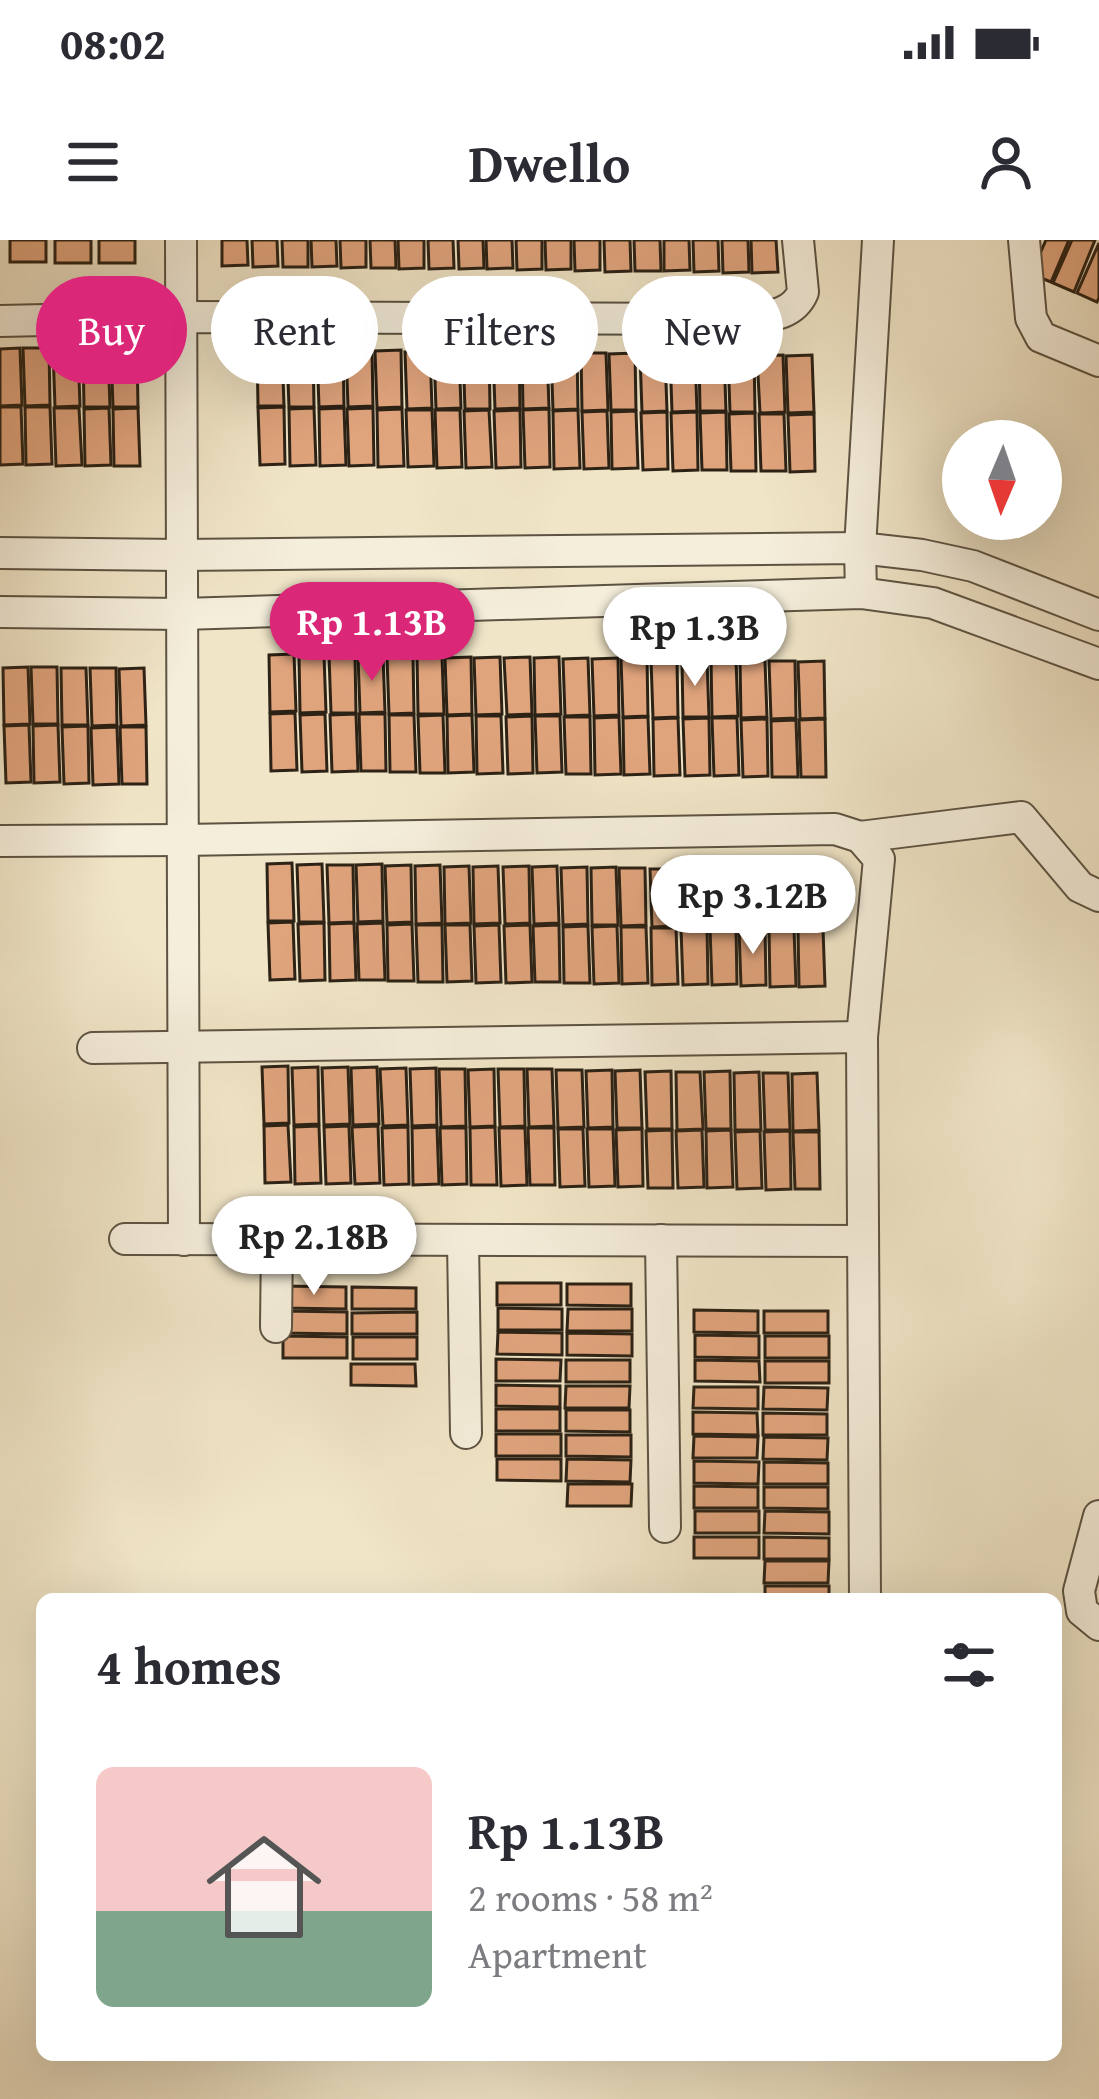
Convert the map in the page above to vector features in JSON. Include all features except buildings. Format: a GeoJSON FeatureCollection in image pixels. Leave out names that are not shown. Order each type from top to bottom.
{"type":"FeatureCollection","features":[{"type":"Feature","properties":{"kind":"street"},"geometry":{"type":"LineString","coordinates":[[181,240],[181,276]]}},
{"type":"Feature","properties":{"kind":"street"},"geometry":{"type":"LineString","coordinates":[[187,317],[745,319],[782,313],[801,298],[799,240]]}},
{"type":"Feature","properties":{"kind":"street"},"geometry":{"type":"LineString","coordinates":[[861,593],[878,240]]}},
{"type":"Feature","properties":{"kind":"street"},"geometry":{"type":"LineString","coordinates":[[1024,240],[1031,319],[1041,337],[1099,361]]}},
{"type":"Feature","properties":{"kind":"street"},"geometry":{"type":"LineString","coordinates":[[0,321],[36,320]]}},
{"type":"Feature","properties":{"kind":"street"},"geometry":{"type":"LineString","coordinates":[[181,384],[184,1240]]}},
{"type":"Feature","properties":{"kind":"street"},"geometry":{"type":"LineString","coordinates":[[0,554],[860,548],[973,566],[1099,615]]}},
{"type":"Feature","properties":{"kind":"street"},"geometry":{"type":"LineString","coordinates":[[0,612],[182,614],[861,593],[933,603],[1099,664]]}},
{"type":"Feature","properties":{"kind":"street"},"geometry":{"type":"LineString","coordinates":[[0,841],[835,829],[860,837],[1021,817],[1080,886],[1099,896]]}},
{"type":"Feature","properties":{"kind":"street"},"geometry":{"type":"LineString","coordinates":[[860,837],[879,860],[862,1036],[865,1593]]}},
{"type":"Feature","properties":{"kind":"street"},"geometry":{"type":"LineString","coordinates":[[93,1048],[862,1036]]}},
{"type":"Feature","properties":{"kind":"street"},"geometry":{"type":"LineString","coordinates":[[125,1239],[863,1241]]}},
{"type":"Feature","properties":{"kind":"street"},"geometry":{"type":"LineString","coordinates":[[662,1240],[665,1527]]}},
{"type":"Feature","properties":{"kind":"street"},"geometry":{"type":"LineString","coordinates":[[276,1327],[277,1241]]}},
{"type":"Feature","properties":{"kind":"street"},"geometry":{"type":"LineString","coordinates":[[464,1241],[466,1433]]}},
{"type":"Feature","properties":{"kind":"street"},"geometry":{"type":"LineString","coordinates":[[1099,1516],[1079,1591],[1082,1611],[1099,1624]]}}]}
